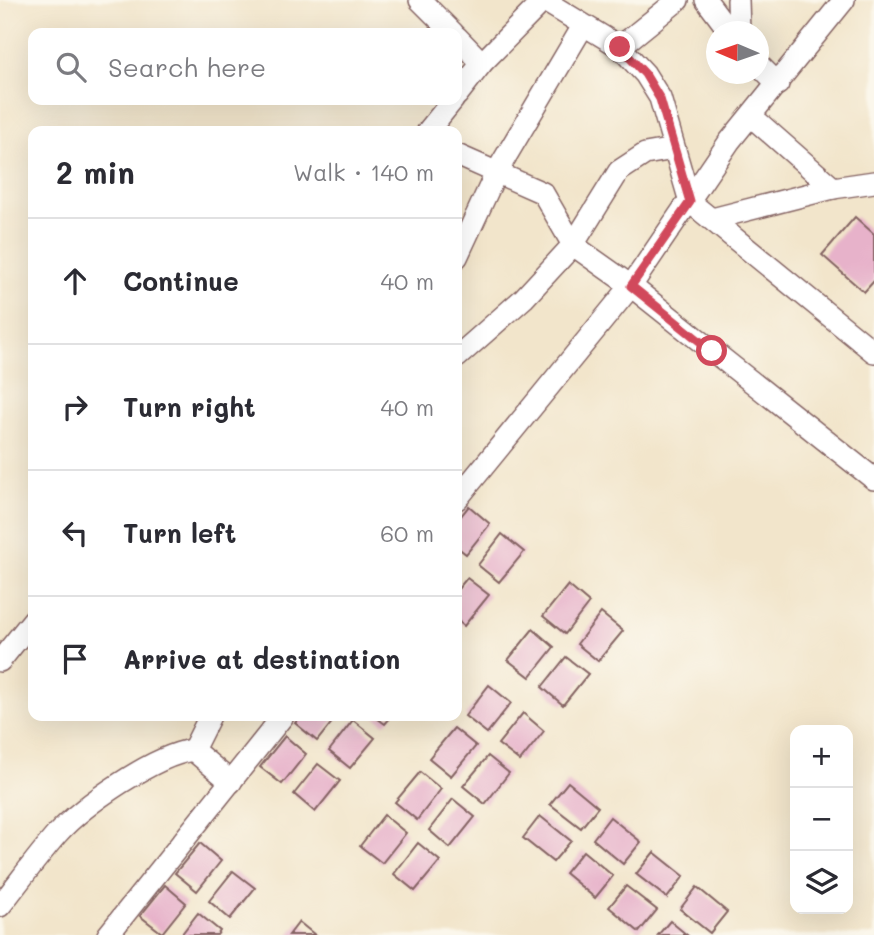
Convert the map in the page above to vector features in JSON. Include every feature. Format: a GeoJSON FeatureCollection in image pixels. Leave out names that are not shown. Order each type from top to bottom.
{"type":"FeatureCollection","features":[{"type":"Feature","properties":{"kind":"street"},"geometry":{"type":"LineString","coordinates":[[420,0],[448,28]]}},
{"type":"Feature","properties":{"kind":"street"},"geometry":{"type":"LineString","coordinates":[[462,89],[482,63],[543,0],[620,47],[645,74],[660,99],[690,202],[874,352]]}},
{"type":"Feature","properties":{"kind":"street"},"geometry":{"type":"LineString","coordinates":[[620,47],[678,0]]}},
{"type":"Feature","properties":{"kind":"street"},"geometry":{"type":"LineString","coordinates":[[706,0],[722,21]]}},
{"type":"Feature","properties":{"kind":"street"},"geometry":{"type":"LineString","coordinates":[[738,0],[739,21]]}},
{"type":"Feature","properties":{"kind":"street"},"geometry":{"type":"LineString","coordinates":[[462,493],[631,286],[729,142],[844,0]]}},
{"type":"Feature","properties":{"kind":"street"},"geometry":{"type":"LineString","coordinates":[[462,246],[496,173],[583,26]]}},
{"type":"Feature","properties":{"kind":"street"},"geometry":{"type":"LineString","coordinates":[[462,42],[482,63]]}},
{"type":"Feature","properties":{"kind":"street"},"geometry":{"type":"LineString","coordinates":[[769,75],[778,84]]}},
{"type":"Feature","properties":{"kind":"street"},"geometry":{"type":"LineString","coordinates":[[432,126],[449,105]]}},
{"type":"Feature","properties":{"kind":"street"},"geometry":{"type":"LineString","coordinates":[[751,116],[833,188]]}},
{"type":"Feature","properties":{"kind":"street"},"geometry":{"type":"LineString","coordinates":[[462,353],[524,298],[573,246],[620,171],[645,155],[674,149]]}},
{"type":"Feature","properties":{"kind":"street"},"geometry":{"type":"LineString","coordinates":[[462,157],[543,193],[573,246],[631,286],[874,480]]}},
{"type":"Feature","properties":{"kind":"street"},"geometry":{"type":"LineString","coordinates":[[712,219],[833,188],[874,182]]}},
{"type":"Feature","properties":{"kind":"street"},"geometry":{"type":"LineString","coordinates":[[0,662],[28,626]]}},
{"type":"Feature","properties":{"kind":"street"},"geometry":{"type":"LineString","coordinates":[[193,750],[208,721]]}},
{"type":"Feature","properties":{"kind":"street"},"geometry":{"type":"LineString","coordinates":[[108,935],[279,721]]}},
{"type":"Feature","properties":{"kind":"street"},"geometry":{"type":"LineString","coordinates":[[0,906],[59,832],[139,770],[180,752],[193,750],[230,782]]}},
{"type":"Feature","properties":{"kind":"building"},"geometry":{"type":"Polygon","coordinates":[[[855,217],[874,234],[874,281],[864,292],[822,255],[855,217]]]}},
{"type":"Feature","properties":{"kind":"building"},"geometry":{"type":"Polygon","coordinates":[[[469,506],[490,524],[466,554],[462,551],[462,515],[469,506]]]}},
{"type":"Feature","properties":{"kind":"building"},"geometry":{"type":"Polygon","coordinates":[[[502,534],[524,552],[499,582],[478,565],[502,534]]]}},
{"type":"Feature","properties":{"kind":"building"},"geometry":{"type":"Polygon","coordinates":[[[467,578],[489,595],[464,626],[462,624],[462,584],[467,578]]]}},
{"type":"Feature","properties":{"kind":"building"},"geometry":{"type":"Polygon","coordinates":[[[568,585],[589,603],[565,634],[543,616],[568,585]]]}},
{"type":"Feature","properties":{"kind":"building"},"geometry":{"type":"Polygon","coordinates":[[[601,613],[623,631],[598,661],[577,644],[601,613]]]}},
{"type":"Feature","properties":{"kind":"building"},"geometry":{"type":"Polygon","coordinates":[[[533,629],[554,647],[530,677],[508,660],[533,629]]]}},
{"type":"Feature","properties":{"kind":"building"},"geometry":{"type":"Polygon","coordinates":[[[566,657],[588,674],[563,705],[542,687],[566,657]]]}},
{"type":"Feature","properties":{"kind":"building"},"geometry":{"type":"Polygon","coordinates":[[[489,685],[511,703],[487,733],[465,716],[489,685]]]}},
{"type":"Feature","properties":{"kind":"building"},"geometry":{"type":"Polygon","coordinates":[[[523,713],[544,731],[520,761],[498,744],[523,713]]]}},
{"type":"Feature","properties":{"kind":"building"},"geometry":{"type":"Polygon","coordinates":[[[297,721],[333,721],[317,741],[295,723],[297,721]]]}},
{"type":"Feature","properties":{"kind":"building"},"geometry":{"type":"Polygon","coordinates":[[[352,721],[375,738],[350,768],[329,751],[352,721]]]}},
{"type":"Feature","properties":{"kind":"building"},"geometry":{"type":"Polygon","coordinates":[[[454,728],[476,746],[451,776],[429,758],[454,728]]]}},
{"type":"Feature","properties":{"kind":"building"},"geometry":{"type":"Polygon","coordinates":[[[285,736],[306,754],[282,784],[260,767],[285,736]]]}},
{"type":"Feature","properties":{"kind":"building"},"geometry":{"type":"Polygon","coordinates":[[[488,756],[509,773],[485,804],[463,786],[488,756]]]}},
{"type":"Feature","properties":{"kind":"building"},"geometry":{"type":"Polygon","coordinates":[[[318,764],[340,781],[315,812],[294,794],[318,764]]]}},
{"type":"Feature","properties":{"kind":"building"},"geometry":{"type":"Polygon","coordinates":[[[420,772],[441,789],[417,820],[395,802],[420,772]]]}},
{"type":"Feature","properties":{"kind":"building"},"geometry":{"type":"Polygon","coordinates":[[[568,782],[598,807],[581,828],[550,804],[568,782]]]}},
{"type":"Feature","properties":{"kind":"building"},"geometry":{"type":"Polygon","coordinates":[[[453,799],[475,817],[450,848],[429,830],[453,799]]]}},
{"type":"Feature","properties":{"kind":"building"},"geometry":{"type":"Polygon","coordinates":[[[384,815],[406,833],[382,863],[360,846],[384,815]]]}},
{"type":"Feature","properties":{"kind":"building"},"geometry":{"type":"Polygon","coordinates":[[[540,816],[571,841],[553,862],[523,838],[540,816]]]}},
{"type":"Feature","properties":{"kind":"building"},"geometry":{"type":"Polygon","coordinates":[[[610,817],[641,842],[623,864],[593,839],[610,817]]]}},
{"type":"Feature","properties":{"kind":"building"},"geometry":{"type":"Polygon","coordinates":[[[200,843],[221,861],[197,891],[175,873],[200,843]]]}},
{"type":"Feature","properties":{"kind":"building"},"geometry":{"type":"Polygon","coordinates":[[[418,843],[440,861],[415,891],[394,874],[418,843]]]}},
{"type":"Feature","properties":{"kind":"building"},"geometry":{"type":"Polygon","coordinates":[[[583,851],[613,876],[595,898],[565,873],[583,851]]]}},
{"type":"Feature","properties":{"kind":"building"},"geometry":{"type":"Polygon","coordinates":[[[654,852],[684,876],[667,898],[636,874],[654,852]]]}},
{"type":"Feature","properties":{"kind":"building"},"geometry":{"type":"Polygon","coordinates":[[[233,871],[255,888],[230,919],[209,901],[233,871]]]}},
{"type":"Feature","properties":{"kind":"building"},"geometry":{"type":"Polygon","coordinates":[[[165,885],[186,903],[162,933],[140,916],[165,885]]]}},
{"type":"Feature","properties":{"kind":"building"},"geometry":{"type":"Polygon","coordinates":[[[626,886],[657,910],[639,932],[609,907],[626,886]]]}},
{"type":"Feature","properties":{"kind":"building"},"geometry":{"type":"Polygon","coordinates":[[[697,887],[727,912],[710,933],[680,909],[697,887]]]}},
{"type":"Feature","properties":{"kind":"building"},"geometry":{"type":"Polygon","coordinates":[[[198,913],[220,931],[217,935],[181,935],[198,913]]]}},
{"type":"Feature","properties":{"kind":"building"},"geometry":{"type":"Polygon","coordinates":[[[670,921],[687,935],[658,935],[670,921]]]}},
{"type":"Feature","properties":{"kind":"building"},"geometry":{"type":"Polygon","coordinates":[[[299,922],[315,935],[289,935],[299,922]]]}},
{"type":"Feature","properties":{"kind":"route"},"geometry":{"type":"LineString","coordinates":[[620,47],[645,74],[660,99],[690,202],[631,286],[712,351]]}}]}
